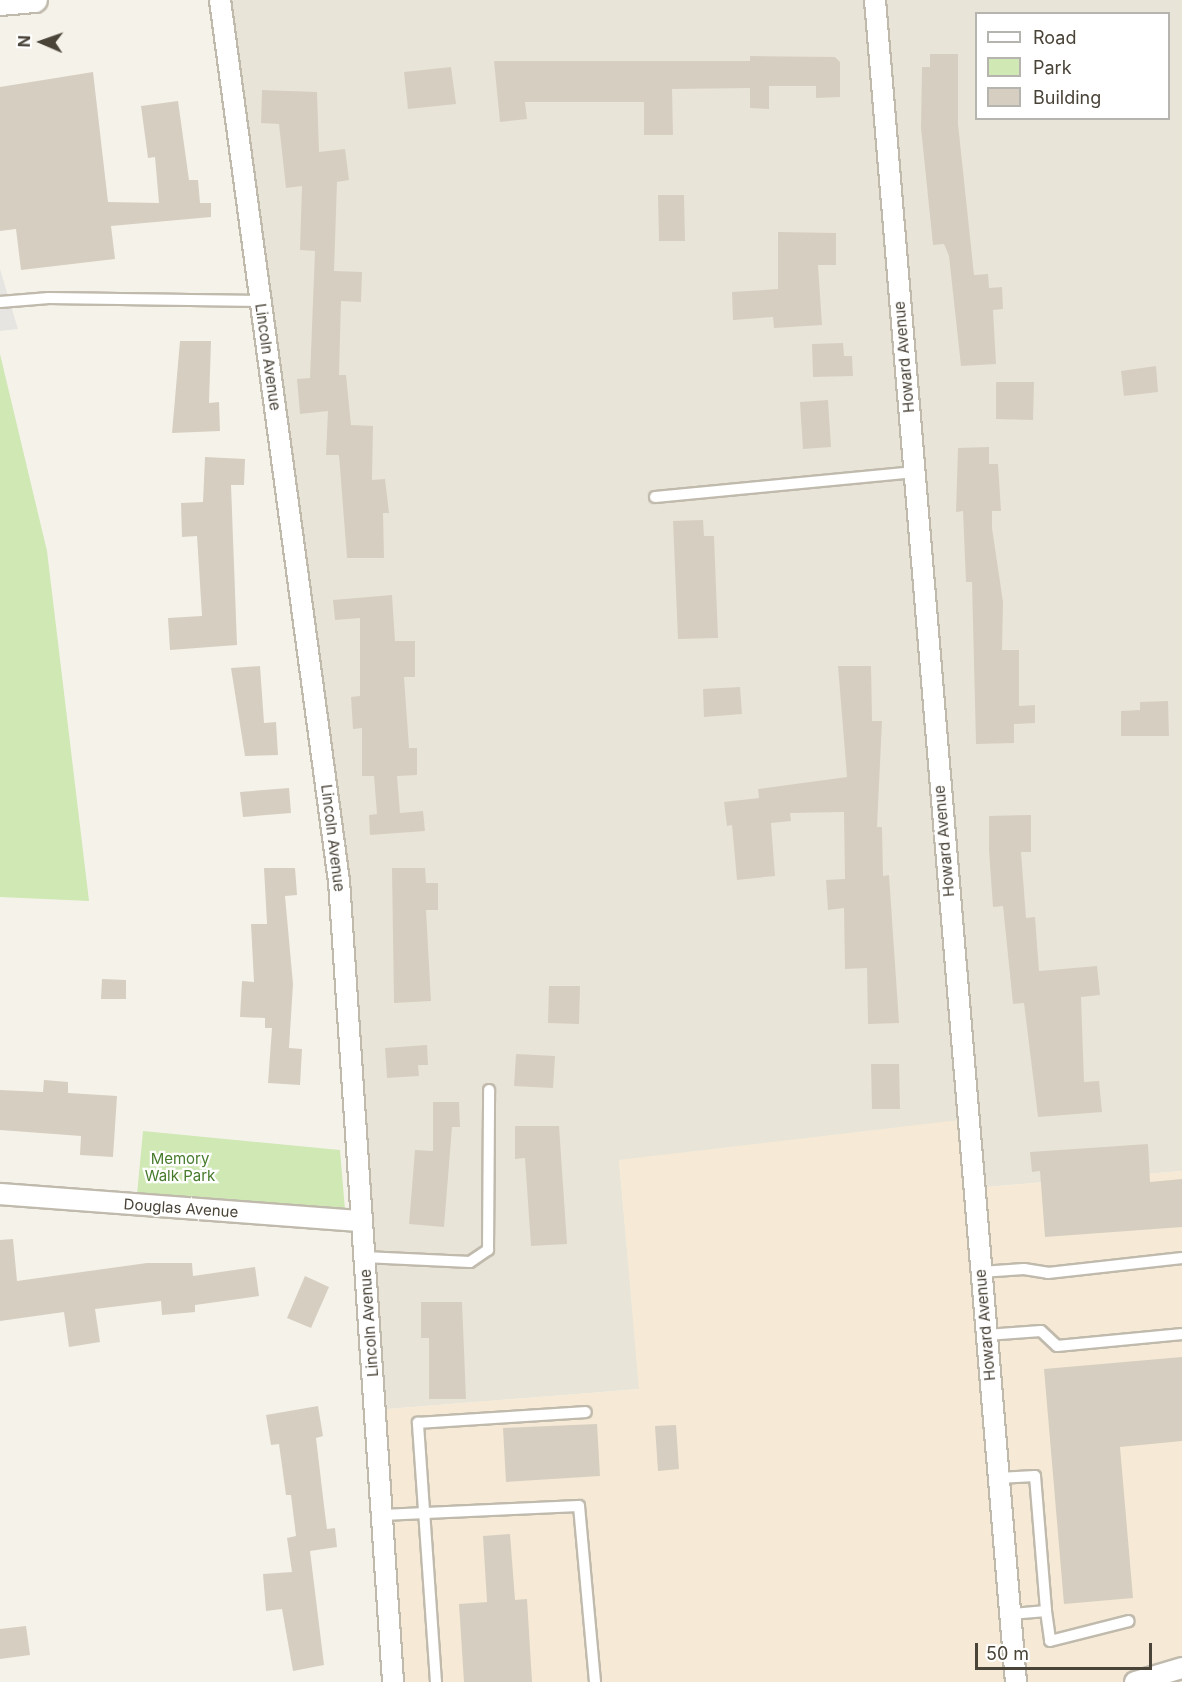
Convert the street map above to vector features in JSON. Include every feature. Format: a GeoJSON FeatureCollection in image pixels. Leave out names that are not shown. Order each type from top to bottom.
{"type":"FeatureCollection","features":[{"type":"Feature","properties":{"kind":"street"},"geometry":{"type":"LineString","coordinates":[[0,3],[35,0]]}},
{"type":"Feature","properties":{"kind":"street","name":"Lincoln Avenue"},"geometry":{"type":"LineString","coordinates":[[220,0],[339,881],[393,1682]]}},
{"type":"Feature","properties":{"kind":"street","name":"Howard Avenue"},"geometry":{"type":"LineString","coordinates":[[875,0],[1016,1682]]}},
{"type":"Feature","properties":{"kind":"street","name":"Douglas Avenue"},"geometry":{"type":"LineString","coordinates":[[0,1194],[362,1221]]}},
{"type":"Feature","properties":{"kind":"street"},"geometry":{"type":"LineString","coordinates":[[1135,1682],[1175,1674]]}},
{"type":"Feature","properties":{"kind":"lane"},"geometry":{"type":"LineString","coordinates":[[0,302],[49,298],[261,301]]}},
{"type":"Feature","properties":{"kind":"lane"},"geometry":{"type":"LineString","coordinates":[[655,497],[913,472]]}},
{"type":"Feature","properties":{"kind":"lane"},"geometry":{"type":"LineString","coordinates":[[364,1257],[470,1262],[488,1251],[489,1090]]}},
{"type":"Feature","properties":{"kind":"lane"},"geometry":{"type":"LineString","coordinates":[[981,1272],[1048,1273],[1182,1258]]}},
{"type":"Feature","properties":{"kind":"lane"},"geometry":{"type":"LineString","coordinates":[[986,1335],[1041,1331],[1057,1346],[1182,1334]]}},
{"type":"Feature","properties":{"kind":"lane"},"geometry":{"type":"LineString","coordinates":[[435,1682],[418,1423],[585,1412]]}},
{"type":"Feature","properties":{"kind":"lane"},"geometry":{"type":"LineString","coordinates":[[998,1478],[1035,1476],[1050,1641],[1130,1621]]}},
{"type":"Feature","properties":{"kind":"lane"},"geometry":{"type":"LineString","coordinates":[[382,1515],[579,1506],[595,1682]]}},
{"type":"Feature","properties":{"kind":"lane"},"geometry":{"type":"LineString","coordinates":[[1010,1614],[1046,1611]]}},
{"type":"Feature","properties":{"kind":"shaded area"},"geometry":{"type":"Polygon","coordinates":[[[220,0],[1182,0],[1182,1171],[973,1188],[619,1160],[640,1389],[375,1410],[339,881],[220,0]]]}},
{"type":"Feature","properties":{"kind":"shaded area"},"geometry":{"type":"Polygon","coordinates":[[[0,269],[18,329],[0,331],[0,269]]]}},
{"type":"Feature","properties":{"kind":"shaded area"},"geometry":{"type":"Polygon","coordinates":[[[968,1119],[974,1188],[1182,1171],[1182,1682],[393,1682],[375,1410],[639,1389],[619,1160],[968,1119]]]}},
{"type":"Feature","properties":{"kind":"green space"},"geometry":{"type":"Polygon","coordinates":[[[0,354],[47,551],[89,901],[0,897],[0,354]]]}},
{"type":"Feature","properties":{"kind":"green space","name":"Memory Walk Park"},"geometry":{"type":"Polygon","coordinates":[[[143,1131],[340,1150],[345,1210],[137,1195],[143,1131]]]}},
{"type":"Feature","properties":{"kind":"building"},"geometry":{"type":"Polygon","coordinates":[[[930,54],[958,54],[958,124],[974,275],[988,274],[989,288],[1002,287],[1003,309],[993,310],[996,364],[961,366],[949,256],[944,244],[933,245],[921,128],[922,67],[930,67],[930,54]]]}},
{"type":"Feature","properties":{"kind":"building"},"geometry":{"type":"Polygon","coordinates":[[[750,56],[835,57],[840,62],[840,97],[816,98],[816,86],[769,86],[769,109],[750,108],[750,88],[672,89],[673,135],[644,135],[644,102],[525,102],[527,119],[500,122],[494,61],[750,61],[750,56]]]}},
{"type":"Feature","properties":{"kind":"building"},"geometry":{"type":"Polygon","coordinates":[[[451,67],[456,104],[408,109],[404,72],[451,67]]]}},
{"type":"Feature","properties":{"kind":"building"},"geometry":{"type":"Polygon","coordinates":[[[93,72],[108,202],[159,203],[155,157],[148,158],[141,106],[178,101],[189,180],[198,180],[200,203],[211,203],[211,217],[111,226],[115,259],[21,270],[16,229],[0,231],[0,87],[93,72]]]}},
{"type":"Feature","properties":{"kind":"building"},"geometry":{"type":"Polygon","coordinates":[[[262,90],[317,92],[319,152],[345,149],[349,180],[337,182],[334,271],[362,272],[361,302],[341,301],[339,375],[346,375],[351,425],[373,426],[372,480],[385,479],[389,513],[383,513],[384,558],[347,558],[339,455],[326,455],[328,411],[300,414],[297,379],[310,378],[315,251],[300,250],[302,186],[286,188],[279,124],[261,123],[262,90]]]}},
{"type":"Feature","properties":{"kind":"building"},"geometry":{"type":"Polygon","coordinates":[[[658,195],[684,195],[685,241],[659,241],[658,195]]]}},
{"type":"Feature","properties":{"kind":"building"},"geometry":{"type":"Polygon","coordinates":[[[778,232],[836,233],[836,265],[818,265],[822,325],[774,328],[773,317],[733,320],[732,292],[778,289],[778,232]]]}},
{"type":"Feature","properties":{"kind":"building"},"geometry":{"type":"Polygon","coordinates":[[[180,341],[211,341],[209,403],[219,402],[220,431],[172,433],[180,341]]]}},
{"type":"Feature","properties":{"kind":"building"},"geometry":{"type":"Polygon","coordinates":[[[843,343],[844,356],[852,356],[853,376],[813,377],[812,344],[843,343]]]}},
{"type":"Feature","properties":{"kind":"building"},"geometry":{"type":"Polygon","coordinates":[[[1156,366],[1158,392],[1124,396],[1121,371],[1156,366]]]}},
{"type":"Feature","properties":{"kind":"building"},"geometry":{"type":"Polygon","coordinates":[[[996,382],[1034,382],[1033,420],[996,419],[996,382]]]}},
{"type":"Feature","properties":{"kind":"building"},"geometry":{"type":"Polygon","coordinates":[[[828,400],[831,447],[803,449],[800,402],[828,400]]]}},
{"type":"Feature","properties":{"kind":"building"},"geometry":{"type":"Polygon","coordinates":[[[989,447],[989,464],[998,464],[1001,511],[992,511],[992,528],[1003,602],[1002,650],[1019,650],[1019,706],[1035,705],[1035,723],[1014,724],[1014,743],[976,744],[972,582],[966,582],[963,511],[956,512],[958,448],[989,447]]]}},
{"type":"Feature","properties":{"kind":"building"},"geometry":{"type":"Polygon","coordinates":[[[205,457],[245,459],[244,485],[231,485],[237,645],[170,650],[168,618],[202,616],[197,536],[182,537],[181,503],[203,502],[205,457]]]}},
{"type":"Feature","properties":{"kind":"building"},"geometry":{"type":"Polygon","coordinates":[[[703,520],[704,536],[714,536],[718,638],[678,639],[673,521],[703,520]]]}},
{"type":"Feature","properties":{"kind":"building"},"geometry":{"type":"Polygon","coordinates":[[[392,595],[395,641],[415,641],[415,677],[404,677],[409,748],[417,748],[417,775],[397,776],[400,813],[423,811],[425,831],[370,835],[369,815],[377,814],[374,776],[362,776],[362,728],[353,729],[351,697],[360,696],[360,618],[335,620],[333,600],[392,595]]]}},
{"type":"Feature","properties":{"kind":"building"},"geometry":{"type":"Polygon","coordinates":[[[260,666],[264,723],[276,722],[278,755],[245,756],[231,668],[260,666]]]}},
{"type":"Feature","properties":{"kind":"building"},"geometry":{"type":"Polygon","coordinates":[[[838,666],[871,666],[872,721],[882,721],[877,827],[882,827],[883,876],[889,875],[899,1023],[868,1024],[867,968],[845,969],[844,908],[828,910],[826,880],[845,879],[844,812],[790,813],[791,821],[771,823],[775,876],[737,880],[732,825],[727,826],[724,802],[759,798],[758,789],[847,777],[838,666]]]}},
{"type":"Feature","properties":{"kind":"building"},"geometry":{"type":"Polygon","coordinates":[[[740,687],[742,714],[704,717],[703,689],[740,687]]]}},
{"type":"Feature","properties":{"kind":"building"},"geometry":{"type":"Polygon","coordinates":[[[1168,701],[1169,736],[1121,736],[1121,711],[1140,710],[1140,702],[1168,701]]]}},
{"type":"Feature","properties":{"kind":"building"},"geometry":{"type":"Polygon","coordinates":[[[289,788],[291,813],[243,817],[240,792],[289,788]]]}},
{"type":"Feature","properties":{"kind":"building"},"geometry":{"type":"Polygon","coordinates":[[[1031,815],[1031,852],[1021,852],[1026,918],[1035,917],[1039,971],[1097,966],[1100,995],[1081,997],[1084,1082],[1099,1081],[1102,1112],[1038,1117],[1024,1003],[1013,1004],[1003,906],[993,907],[989,850],[989,816],[1031,815]]]}},
{"type":"Feature","properties":{"kind":"building"},"geometry":{"type":"Polygon","coordinates":[[[264,868],[295,868],[297,895],[285,896],[293,984],[289,1048],[302,1049],[300,1085],[268,1083],[272,1028],[265,1028],[265,1018],[240,1017],[242,981],[254,982],[251,924],[267,924],[264,868]]]}},
{"type":"Feature","properties":{"kind":"building"},"geometry":{"type":"Polygon","coordinates":[[[392,868],[425,868],[426,883],[438,883],[438,910],[426,910],[431,1001],[394,1003],[392,868]]]}},
{"type":"Feature","properties":{"kind":"building"},"geometry":{"type":"Polygon","coordinates":[[[102,979],[126,980],[126,999],[101,999],[102,979]]]}},
{"type":"Feature","properties":{"kind":"building"},"geometry":{"type":"Polygon","coordinates":[[[549,986],[580,986],[579,1024],[548,1023],[549,986]]]}},
{"type":"Feature","properties":{"kind":"building"},"geometry":{"type":"Polygon","coordinates":[[[427,1045],[428,1065],[418,1065],[419,1076],[387,1078],[385,1048],[427,1045]]]}},
{"type":"Feature","properties":{"kind":"building"},"geometry":{"type":"Polygon","coordinates":[[[516,1054],[555,1056],[553,1088],[514,1086],[516,1054]]]}},
{"type":"Feature","properties":{"kind":"building"},"geometry":{"type":"Polygon","coordinates":[[[871,1064],[899,1064],[900,1109],[872,1109],[871,1064]]]}},
{"type":"Feature","properties":{"kind":"building"},"geometry":{"type":"Polygon","coordinates":[[[44,1080],[68,1082],[68,1093],[117,1096],[113,1157],[80,1155],[81,1136],[0,1130],[0,1090],[43,1092],[44,1080]]]}},
{"type":"Feature","properties":{"kind":"building"},"geometry":{"type":"Polygon","coordinates":[[[433,1102],[459,1102],[460,1127],[452,1127],[444,1227],[409,1224],[415,1150],[433,1151],[433,1102]]]}},
{"type":"Feature","properties":{"kind":"building"},"geometry":{"type":"Polygon","coordinates":[[[515,1126],[559,1126],[567,1244],[531,1246],[525,1158],[515,1159],[515,1126]]]}},
{"type":"Feature","properties":{"kind":"building"},"geometry":{"type":"Polygon","coordinates":[[[1148,1144],[1150,1182],[1182,1179],[1182,1227],[1045,1237],[1040,1171],[1032,1172],[1030,1152],[1148,1144]]]}},
{"type":"Feature","properties":{"kind":"building"},"geometry":{"type":"Polygon","coordinates":[[[13,1239],[17,1281],[147,1263],[192,1263],[193,1276],[255,1267],[259,1296],[195,1305],[195,1312],[162,1315],[161,1301],[95,1309],[100,1342],[69,1347],[64,1312],[0,1321],[0,1240],[13,1239]]]}},
{"type":"Feature","properties":{"kind":"building"},"geometry":{"type":"Polygon","coordinates":[[[305,1276],[329,1287],[311,1328],[287,1318],[305,1276]]]}},
{"type":"Feature","properties":{"kind":"building"},"geometry":{"type":"Polygon","coordinates":[[[421,1302],[462,1302],[466,1399],[429,1399],[429,1338],[421,1338],[421,1302]]]}},
{"type":"Feature","properties":{"kind":"building"},"geometry":{"type":"Polygon","coordinates":[[[1182,1357],[1182,1441],[1120,1447],[1133,1598],[1064,1604],[1044,1369],[1182,1357]]]}},
{"type":"Feature","properties":{"kind":"building"},"geometry":{"type":"Polygon","coordinates":[[[318,1406],[323,1436],[316,1438],[327,1529],[335,1528],[337,1547],[310,1551],[324,1665],[293,1671],[282,1609],[266,1611],[263,1574],[292,1572],[287,1538],[296,1536],[291,1495],[286,1495],[279,1444],[271,1445],[266,1415],[318,1406]]]}},
{"type":"Feature","properties":{"kind":"building"},"geometry":{"type":"Polygon","coordinates":[[[597,1424],[600,1476],[506,1482],[503,1428],[597,1424]]]}},
{"type":"Feature","properties":{"kind":"building"},"geometry":{"type":"Polygon","coordinates":[[[676,1425],[679,1469],[658,1471],[655,1426],[676,1425]]]}},
{"type":"Feature","properties":{"kind":"building"},"geometry":{"type":"Polygon","coordinates":[[[510,1534],[515,1600],[527,1599],[532,1682],[464,1682],[459,1604],[487,1602],[483,1536],[510,1534]]]}},
{"type":"Feature","properties":{"kind":"building"},"geometry":{"type":"Polygon","coordinates":[[[26,1626],[30,1655],[0,1659],[0,1629],[26,1626]]]}}]}
